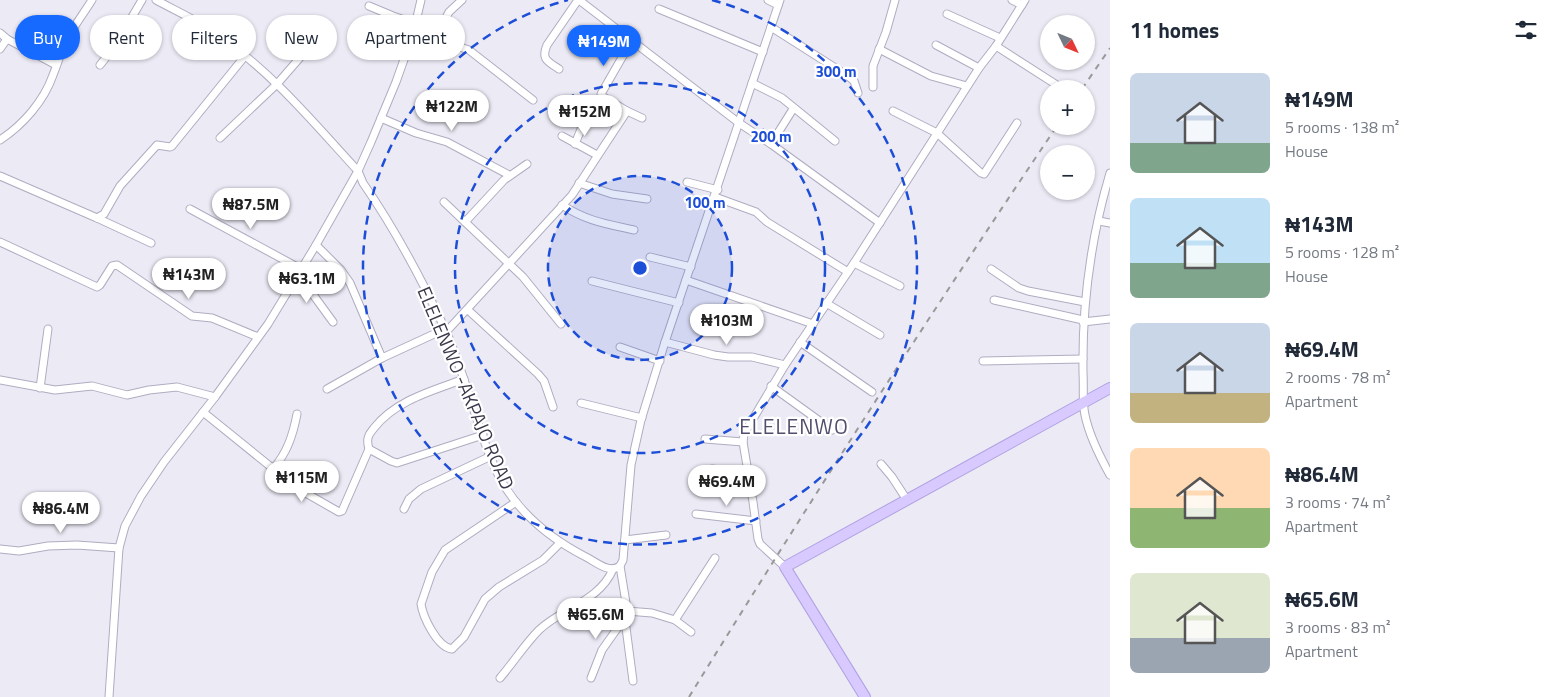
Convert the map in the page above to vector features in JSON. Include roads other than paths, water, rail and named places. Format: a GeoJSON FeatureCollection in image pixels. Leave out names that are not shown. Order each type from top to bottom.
{"type":"FeatureCollection","features":[{"type":"Feature","properties":{"kind":"street"},"geometry":{"type":"LineString","coordinates":[[0,140],[18,127],[43,95],[54,75],[56,65],[67,39],[92,0]]}},
{"type":"Feature","properties":{"kind":"street"},"geometry":{"type":"LineString","coordinates":[[100,65],[115,46],[142,0]]}},
{"type":"Feature","properties":{"kind":"street","name":"ELELENWO -AKPAJO ROAD"},"geometry":{"type":"LineString","coordinates":[[156,0],[184,15]]}},
{"type":"Feature","properties":{"kind":"street"},"geometry":{"type":"LineString","coordinates":[[418,15],[421,0]]}},
{"type":"Feature","properties":{"kind":"street"},"geometry":{"type":"LineString","coordinates":[[447,15],[462,0]]}},
{"type":"Feature","properties":{"kind":"street"},"geometry":{"type":"LineString","coordinates":[[500,678],[540,630],[595,593],[623,560],[632,465],[642,418],[665,342],[718,190],[779,3],[768,0]]}},
{"type":"Feature","properties":{"kind":"street"},"geometry":{"type":"LineString","coordinates":[[873,87],[873,66],[886,32],[895,0]]}},
{"type":"Feature","properties":{"kind":"street"},"geometry":{"type":"LineString","coordinates":[[864,697],[785,567],[760,544],[743,435],[771,386],[880,224],[967,86],[996,46],[1023,3],[1012,0]]}},
{"type":"Feature","properties":{"kind":"street"},"geometry":{"type":"LineString","coordinates":[[559,69],[544,57],[543,53],[547,45],[582,1],[740,123],[880,224]]}},
{"type":"Feature","properties":{"kind":"street"},"geometry":{"type":"LineString","coordinates":[[369,6],[392,15]]}},
{"type":"Feature","properties":{"kind":"street"},"geometry":{"type":"LineString","coordinates":[[659,9],[763,52]]}},
{"type":"Feature","properties":{"kind":"street"},"geometry":{"type":"LineString","coordinates":[[947,14],[1000,38]]}},
{"type":"Feature","properties":{"kind":"street"},"geometry":{"type":"LineString","coordinates":[[771,27],[848,76],[854,81],[858,93]]}},
{"type":"Feature","properties":{"kind":"street"},"geometry":{"type":"LineString","coordinates":[[0,33],[7,39],[56,65]]}},
{"type":"Feature","properties":{"kind":"street"},"geometry":{"type":"LineString","coordinates":[[0,49],[7,39]]}},
{"type":"Feature","properties":{"kind":"street"},"geometry":{"type":"LineString","coordinates":[[575,144],[586,119],[602,96],[601,94],[632,40]]}},
{"type":"Feature","properties":{"kind":"street"},"geometry":{"type":"LineString","coordinates":[[936,45],[979,68]]}},
{"type":"Feature","properties":{"kind":"street"},"geometry":{"type":"LineString","coordinates":[[996,46],[1049,80]]}},
{"type":"Feature","properties":{"kind":"street"},"geometry":{"type":"LineString","coordinates":[[465,49],[533,100]]}},
{"type":"Feature","properties":{"kind":"street"},"geometry":{"type":"LineString","coordinates":[[879,50],[931,76],[967,86]]}},
{"type":"Feature","properties":{"kind":"street"},"geometry":{"type":"LineString","coordinates":[[97,218],[104,214],[120,186],[157,146],[172,146],[242,60]]}},
{"type":"Feature","properties":{"kind":"street","name":"ELELENWO -AKPAJO ROAD"},"geometry":{"type":"LineString","coordinates":[[250,60],[302,108],[358,171],[363,183],[409,257],[446,330],[491,456],[501,480],[516,502],[531,520],[560,543],[604,567],[617,568]]}},
{"type":"Feature","properties":{"kind":"street"},"geometry":{"type":"LineString","coordinates":[[220,138],[277,84],[298,60]]}},
{"type":"Feature","properties":{"kind":"street"},"geometry":{"type":"LineString","coordinates":[[109,697],[119,548],[125,526],[141,496],[164,462],[258,337],[300,272],[358,171],[403,60]]}},
{"type":"Feature","properties":{"kind":"street"},"geometry":{"type":"LineString","coordinates":[[752,83],[782,98],[835,141]]}},
{"type":"Feature","properties":{"kind":"street"},"geometry":{"type":"LineString","coordinates":[[602,96],[642,118]]}},
{"type":"Feature","properties":{"kind":"street"},"geometry":{"type":"LineString","coordinates":[[771,144],[793,108]]}},
{"type":"Feature","properties":{"kind":"street"},"geometry":{"type":"LineString","coordinates":[[327,389],[382,358],[446,330],[468,310],[572,195],[627,111]]}},
{"type":"Feature","properties":{"kind":"street"},"geometry":{"type":"LineString","coordinates":[[893,111],[937,133],[980,173],[984,174],[1017,123]]}},
{"type":"Feature","properties":{"kind":"street"},"geometry":{"type":"LineString","coordinates":[[381,118],[416,133],[448,142],[510,175]]}},
{"type":"Feature","properties":{"kind":"street"},"geometry":{"type":"LineString","coordinates":[[562,136],[597,155]]}},
{"type":"Feature","properties":{"kind":"street"},"geometry":{"type":"LineString","coordinates":[[465,222],[510,175],[527,164]]}},
{"type":"Feature","properties":{"kind":"street"},"geometry":{"type":"LineString","coordinates":[[1110,173],[1099,221],[1083,321],[1084,402],[1087,423],[1110,475]]}},
{"type":"Feature","properties":{"kind":"street"},"geometry":{"type":"LineString","coordinates":[[0,176],[151,243]]}},
{"type":"Feature","properties":{"kind":"street"},"geometry":{"type":"LineString","coordinates":[[687,182],[718,190]]}},
{"type":"Feature","properties":{"kind":"street"},"geometry":{"type":"LineString","coordinates":[[579,183],[612,194],[647,200]]}},
{"type":"Feature","properties":{"kind":"street"},"geometry":{"type":"LineString","coordinates":[[715,198],[756,212],[767,222],[848,272]]}},
{"type":"Feature","properties":{"kind":"street"},"geometry":{"type":"LineString","coordinates":[[444,202],[533,288],[561,324]]}},
{"type":"Feature","properties":{"kind":"street"},"geometry":{"type":"LineString","coordinates":[[562,205],[593,221],[634,230]]}},
{"type":"Feature","properties":{"kind":"street"},"geometry":{"type":"LineString","coordinates":[[190,209],[300,272],[333,322]]}},
{"type":"Feature","properties":{"kind":"street"},"geometry":{"type":"LineString","coordinates":[[1099,221],[1110,223]]}},
{"type":"Feature","properties":{"kind":"street"},"geometry":{"type":"LineString","coordinates":[[0,242],[95,287],[100,285],[112,266],[117,265],[192,316],[212,318],[258,337]]}},
{"type":"Feature","properties":{"kind":"street"},"geometry":{"type":"LineString","coordinates":[[316,245],[341,270],[350,283],[382,358]]}},
{"type":"Feature","properties":{"kind":"street"},"geometry":{"type":"LineString","coordinates":[[650,257],[691,267]]}},
{"type":"Feature","properties":{"kind":"street"},"geometry":{"type":"LineString","coordinates":[[854,263],[900,286]]}},
{"type":"Feature","properties":{"kind":"street"},"geometry":{"type":"LineString","coordinates":[[991,269],[1028,292],[1085,302]]}},
{"type":"Feature","properties":{"kind":"street"},"geometry":{"type":"LineString","coordinates":[[592,280],[679,303]]}},
{"type":"Feature","properties":{"kind":"street"},"geometry":{"type":"LineString","coordinates":[[686,280],[813,324]]}},
{"type":"Feature","properties":{"kind":"street"},"geometry":{"type":"LineString","coordinates":[[994,300],[1083,321],[1110,319]]}},
{"type":"Feature","properties":{"kind":"street"},"geometry":{"type":"LineString","coordinates":[[826,303],[880,335]]}},
{"type":"Feature","properties":{"kind":"street"},"geometry":{"type":"LineString","coordinates":[[468,310],[538,374],[544,381],[553,407]]}},
{"type":"Feature","properties":{"kind":"street"},"geometry":{"type":"LineString","coordinates":[[40,388],[48,329]]}},
{"type":"Feature","properties":{"kind":"street"},"geometry":{"type":"LineString","coordinates":[[665,342],[714,355],[752,357],[785,365]]}},
{"type":"Feature","properties":{"kind":"street"},"geometry":{"type":"LineString","coordinates":[[800,342],[872,392]]}},
{"type":"Feature","properties":{"kind":"street"},"geometry":{"type":"LineString","coordinates":[[620,347],[660,361]]}},
{"type":"Feature","properties":{"kind":"street"},"geometry":{"type":"LineString","coordinates":[[983,360],[1083,359]]}},
{"type":"Feature","properties":{"kind":"street"},"geometry":{"type":"LineString","coordinates":[[203,412],[298,488],[339,512],[342,511],[369,449],[367,442],[369,434],[389,412],[420,395],[464,379]]}},
{"type":"Feature","properties":{"kind":"street"},"geometry":{"type":"LineString","coordinates":[[0,380],[55,390],[92,386],[127,395],[170,386],[214,397]]}},
{"type":"Feature","properties":{"kind":"street"},"geometry":{"type":"LineString","coordinates":[[771,386],[832,430]]}},
{"type":"Feature","properties":{"kind":"street"},"geometry":{"type":"LineString","coordinates":[[785,567],[1110,388]]}},
{"type":"Feature","properties":{"kind":"street"},"geometry":{"type":"LineString","coordinates":[[581,403],[642,418]]}},
{"type":"Feature","properties":{"kind":"street"},"geometry":{"type":"LineString","coordinates":[[273,469],[287,449],[297,414]]}},
{"type":"Feature","properties":{"kind":"street"},"geometry":{"type":"LineString","coordinates":[[369,449],[396,463],[483,435]]}},
{"type":"Feature","properties":{"kind":"street"},"geometry":{"type":"LineString","coordinates":[[705,439],[743,442]]}},
{"type":"Feature","properties":{"kind":"street"},"geometry":{"type":"LineString","coordinates":[[404,509],[409,499],[421,489],[491,456]]}},
{"type":"Feature","properties":{"kind":"street"},"geometry":{"type":"LineString","coordinates":[[881,464],[907,500]]}},
{"type":"Feature","properties":{"kind":"street"},"geometry":{"type":"LineString","coordinates":[[712,469],[748,474]]}},
{"type":"Feature","properties":{"kind":"street"},"geometry":{"type":"LineString","coordinates":[[516,502],[445,550],[432,572],[421,604],[433,633],[443,646],[452,649],[464,637],[478,610],[493,592],[543,560],[560,543]]}},
{"type":"Feature","properties":{"kind":"street"},"geometry":{"type":"LineString","coordinates":[[696,514],[756,521]]}},
{"type":"Feature","properties":{"kind":"street"},"geometry":{"type":"LineString","coordinates":[[625,540],[666,535]]}},
{"type":"Feature","properties":{"kind":"street"},"geometry":{"type":"LineString","coordinates":[[0,549],[19,551],[48,546],[77,545],[119,548]]}},
{"type":"Feature","properties":{"kind":"street"},"geometry":{"type":"LineString","coordinates":[[675,620],[715,558]]}},
{"type":"Feature","properties":{"kind":"street"},"geometry":{"type":"LineString","coordinates":[[617,568],[627,611],[625,620],[633,681]]}},
{"type":"Feature","properties":{"kind":"street"},"geometry":{"type":"LineString","coordinates":[[627,611],[652,613],[675,620],[691,632]]}},
{"type":"Feature","properties":{"kind":"street"},"geometry":{"type":"LineString","coordinates":[[591,678],[602,650],[625,620]]}},
{"type":"Feature","properties":{"kind":"railway"},"geometry":{"type":"LineString","coordinates":[[1088,80],[1110,48]]}},
{"type":"Feature","properties":{"kind":"railway"},"geometry":{"type":"LineString","coordinates":[[689,697],[870,410],[1051,135]]}},
{"type":"Feature","properties":{"kind":"district","name":"ELELENWO"},"geometry":{"type":"Point","coordinates":[794,427]}}]}
